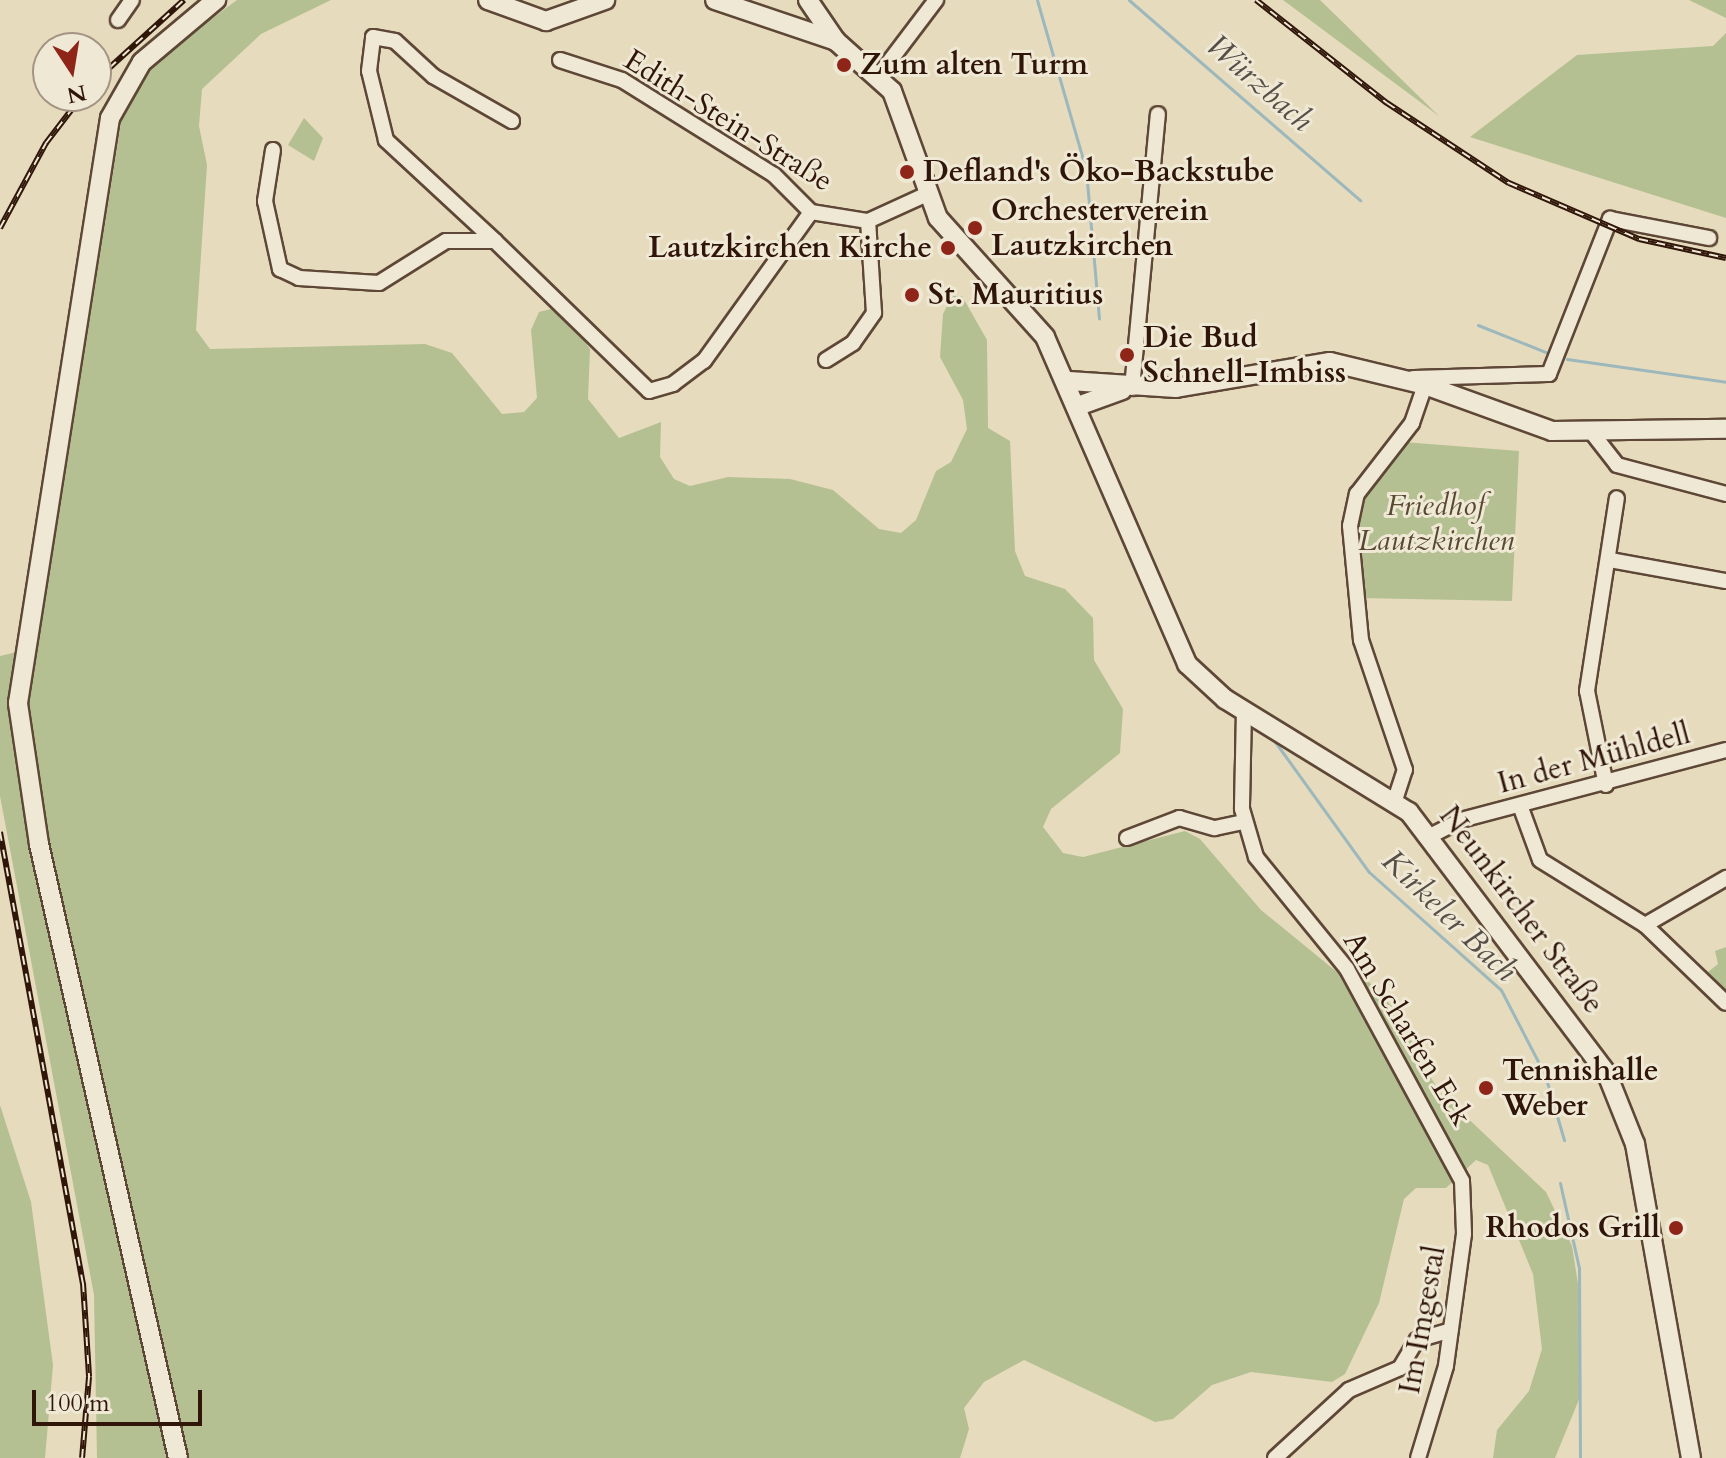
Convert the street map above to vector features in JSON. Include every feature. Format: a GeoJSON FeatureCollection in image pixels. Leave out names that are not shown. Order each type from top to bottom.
{"type":"FeatureCollection","features":[{"type":"Feature","properties":{"kind":"main road"},"geometry":{"type":"LineString","coordinates":[[178,1458],[39,844],[18,703],[110,118],[142,62],[216,0]]}},
{"type":"Feature","properties":{"kind":"main road"},"geometry":{"type":"LineString","coordinates":[[488,0],[546,21],[605,0]]}},
{"type":"Feature","properties":{"kind":"main road"},"geometry":{"type":"LineString","coordinates":[[715,0],[836,41]]}},
{"type":"Feature","properties":{"kind":"main road"},"geometry":{"type":"LineString","coordinates":[[783,23],[807,0],[836,41],[880,74]]}},
{"type":"Feature","properties":{"kind":"main road","name":"Neunkircher Straße"},"geometry":{"type":"LineString","coordinates":[[880,74],[900,109],[925,195],[946,228],[1036,324],[1069,381],[1187,664],[1244,710],[1395,800],[1432,835],[1587,1043],[1627,1119],[1691,1458]]}},
{"type":"Feature","properties":{"kind":"main road"},"geometry":{"type":"LineString","coordinates":[[1069,381],[1132,388],[1196,386],[1330,362],[1417,382],[1552,431],[1593,434],[1726,429]]}},
{"type":"Feature","properties":{"kind":"main road"},"geometry":{"type":"LineString","coordinates":[[1078,406],[1132,388]]}},
{"type":"Feature","properties":{"kind":"street"},"geometry":{"type":"LineString","coordinates":[[118,20],[132,0]]}},
{"type":"Feature","properties":{"kind":"street"},"geometry":{"type":"LineString","coordinates":[[880,74],[936,0]]}},
{"type":"Feature","properties":{"kind":"street"},"geometry":{"type":"LineString","coordinates":[[512,121],[433,76],[395,41],[373,37],[369,71],[386,140],[649,391],[704,361],[811,212]]}},
{"type":"Feature","properties":{"kind":"street","name":"Edith-Stein-Straße"},"geometry":{"type":"LineString","coordinates":[[560,60],[622,80],[774,175],[811,212],[868,221]]}},
{"type":"Feature","properties":{"kind":"street"},"geometry":{"type":"LineString","coordinates":[[1132,388],[1158,114]]}},
{"type":"Feature","properties":{"kind":"street"},"geometry":{"type":"LineString","coordinates":[[273,150],[265,201],[280,269],[368,285],[403,270],[446,241],[495,241]]}},
{"type":"Feature","properties":{"kind":"street"},"geometry":{"type":"LineString","coordinates":[[826,360],[853,343],[874,313],[868,221],[925,195]]}},
{"type":"Feature","properties":{"kind":"street"},"geometry":{"type":"LineString","coordinates":[[1395,800],[1405,770],[1361,640],[1350,526],[1357,494],[1412,423],[1417,382],[1549,374],[1558,358],[1610,219],[1709,238]]}},
{"type":"Feature","properties":{"kind":"street"},"geometry":{"type":"LineString","coordinates":[[1593,434],[1617,465],[1726,494]]}},
{"type":"Feature","properties":{"kind":"street"},"geometry":{"type":"LineString","coordinates":[[1606,785],[1587,691],[1610,560],[1617,498]]}},
{"type":"Feature","properties":{"kind":"street"},"geometry":{"type":"LineString","coordinates":[[1610,560],[1726,581]]}},
{"type":"Feature","properties":{"kind":"street","name":"Am Scharfen Eck"},"geometry":{"type":"LineString","coordinates":[[1244,710],[1244,822],[1264,871],[1357,985],[1450,1150],[1463,1189]]}},
{"type":"Feature","properties":{"kind":"street","name":"In der Mühldell"},"geometry":{"type":"LineString","coordinates":[[1432,835],[1461,820],[1521,808],[1726,750]]}},
{"type":"Feature","properties":{"kind":"street"},"geometry":{"type":"LineString","coordinates":[[1521,808],[1540,860],[1645,925],[1726,1003]]}},
{"type":"Feature","properties":{"kind":"street"},"geometry":{"type":"LineString","coordinates":[[1127,838],[1179,818],[1215,828],[1244,822]]}},
{"type":"Feature","properties":{"kind":"street"},"geometry":{"type":"LineString","coordinates":[[1645,925],[1726,878]]}},
{"type":"Feature","properties":{"kind":"street","name":"Im Imgestal"},"geometry":{"type":"LineString","coordinates":[[1418,1458],[1451,1330],[1463,1189]]}},
{"type":"Feature","properties":{"kind":"street"},"geometry":{"type":"LineString","coordinates":[[1275,1458],[1349,1390],[1400,1368],[1417,1340],[1451,1330]]}},
{"type":"Feature","properties":{"kind":"green space"},"geometry":{"type":"Polygon","coordinates":[[[237,0],[331,0],[261,34],[202,89],[199,126],[207,165],[196,330],[210,349],[425,344],[452,353],[502,414],[524,412],[537,398],[531,330],[539,312],[551,309],[564,313],[590,349],[588,399],[619,438],[661,422],[660,457],[674,479],[690,486],[728,477],[790,479],[833,490],[879,529],[901,533],[916,520],[936,471],[951,462],[967,429],[963,400],[940,357],[943,314],[952,296],[962,296],[987,340],[988,428],[1010,441],[1015,551],[1025,576],[1065,589],[1093,618],[1094,660],[1123,709],[1120,753],[1051,809],[1043,827],[1063,853],[1083,857],[1185,831],[1200,839],[1261,910],[1343,977],[1367,980],[1404,1019],[1417,1057],[1441,1093],[1546,1192],[1572,1246],[1581,1303],[1580,1397],[1555,1458],[1493,1458],[1497,1430],[1529,1391],[1542,1349],[1533,1274],[1488,1165],[1476,1160],[1446,1188],[1416,1188],[1404,1199],[1379,1303],[1345,1374],[1332,1382],[1251,1372],[1212,1385],[1173,1419],[1155,1422],[1024,1360],[984,1382],[964,1408],[969,1429],[960,1458],[97,1458],[94,1295],[0,796],[0,656],[17,652],[29,702],[122,116],[139,82],[169,50],[237,0]]]}},
{"type":"Feature","properties":{"kind":"green space"},"geometry":{"type":"Polygon","coordinates":[[[1283,0],[1320,0],[1439,116],[1283,0]]]}},
{"type":"Feature","properties":{"kind":"green space"},"geometry":{"type":"Polygon","coordinates":[[[1689,0],[1726,0],[1726,18],[1689,0]]]}},
{"type":"Feature","properties":{"kind":"green space"},"geometry":{"type":"Polygon","coordinates":[[[1726,33],[1726,218],[1470,137],[1577,55],[1713,46],[1726,33]]]}},
{"type":"Feature","properties":{"kind":"green space"},"geometry":{"type":"Polygon","coordinates":[[[304,118],[323,138],[314,161],[288,145],[304,118]]]}},
{"type":"Feature","properties":{"kind":"green space","name":"Friedhof Lautzkirchen"},"geometry":{"type":"Polygon","coordinates":[[[1403,442],[1519,451],[1512,601],[1359,598],[1356,529],[1365,488],[1403,442]]]}},
{"type":"Feature","properties":{"kind":"green space"},"geometry":{"type":"Polygon","coordinates":[[[1726,947],[1726,991],[1708,972],[1718,964],[1715,951],[1726,947]]]}},
{"type":"Feature","properties":{"kind":"green space"},"geometry":{"type":"Polygon","coordinates":[[[0,1105],[31,1202],[53,1365],[45,1458],[0,1458],[0,1105]]]}},
{"type":"Feature","properties":{"kind":"waterway","name":"Kirkeler Bach"},"geometry":{"type":"LineString","coordinates":[[1037,0],[1086,170],[1099,318]]}},
{"type":"Feature","properties":{"kind":"waterway","name":"Würzbach"},"geometry":{"type":"LineString","coordinates":[[1129,0],[1360,200]]}},
{"type":"Feature","properties":{"kind":"waterway","name":"Würzbach"},"geometry":{"type":"LineString","coordinates":[[1478,325],[1553,355]]}},
{"type":"Feature","properties":{"kind":"waterway","name":"Würzbach"},"geometry":{"type":"LineString","coordinates":[[1567,359],[1726,382]]}},
{"type":"Feature","properties":{"kind":"waterway","name":"Kirkeler Bach"},"geometry":{"type":"LineString","coordinates":[[1273,739],[1369,872],[1501,990],[1545,1075],[1564,1140]]}},
{"type":"Feature","properties":{"kind":"waterway","name":"Kirkeler Bach"},"geometry":{"type":"LineString","coordinates":[[1560,1183],[1579,1268],[1580,1458]]}},
{"type":"Feature","properties":{"kind":"railway"},"geometry":{"type":"LineString","coordinates":[[112,65],[184,0]]}},
{"type":"Feature","properties":{"kind":"railway"},"geometry":{"type":"LineString","coordinates":[[1256,0],[1387,103],[1509,183],[1639,239],[1726,258]]}},
{"type":"Feature","properties":{"kind":"railway"},"geometry":{"type":"LineString","coordinates":[[0,228],[46,143],[70,112]]}},
{"type":"Feature","properties":{"kind":"railway"},"geometry":{"type":"LineString","coordinates":[[0,832],[83,1283],[89,1377],[82,1458]]}},
{"type":"Feature","properties":{"kind":"place","name":"Zum alten Turm"},"geometry":{"type":"Point","coordinates":[844,65]}},
{"type":"Feature","properties":{"kind":"place","name":"Defland's Öko-Backstube"},"geometry":{"type":"Point","coordinates":[907,172]}},
{"type":"Feature","properties":{"kind":"place","name":"Orchesterverein Lautzkirchen"},"geometry":{"type":"Point","coordinates":[975,228]}},
{"type":"Feature","properties":{"kind":"place","name":"Lautzkirchen Kirche"},"geometry":{"type":"Point","coordinates":[948,248]}},
{"type":"Feature","properties":{"kind":"place","name":"St. Mauritius"},"geometry":{"type":"Point","coordinates":[912,295]}},
{"type":"Feature","properties":{"kind":"place","name":"Die Bud Schnell-Imbiss"},"geometry":{"type":"Point","coordinates":[1127,355]}},
{"type":"Feature","properties":{"kind":"place","name":"Tennishalle Weber"},"geometry":{"type":"Point","coordinates":[1486,1088]}},
{"type":"Feature","properties":{"kind":"place","name":"Rhodos Grill"},"geometry":{"type":"Point","coordinates":[1676,1228]}}]}
